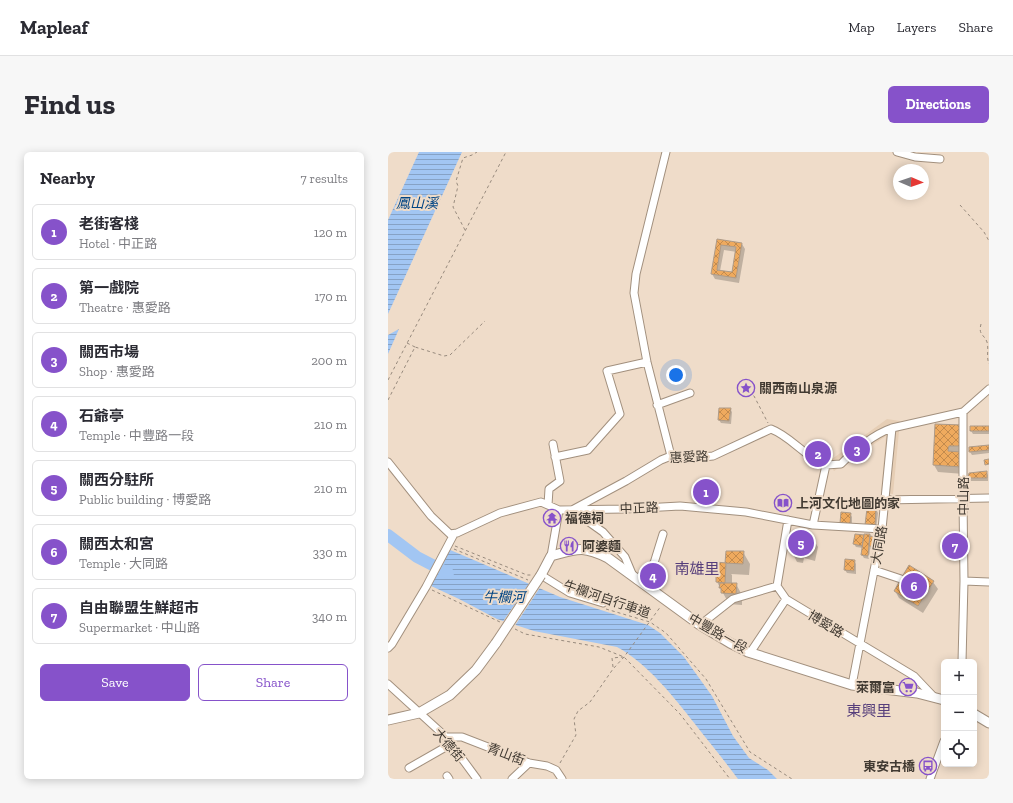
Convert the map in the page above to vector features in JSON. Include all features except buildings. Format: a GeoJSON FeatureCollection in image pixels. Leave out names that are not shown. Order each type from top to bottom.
{"type":"FeatureCollection","features":[{"type":"Feature","properties":{"kind":"main road","name":"中豐路一段"},"geometry":{"type":"LineString","coordinates":[[551,556],[571,550],[585,549],[594,551],[608,558],[700,625],[750,653],[852,685],[933,696],[941,699]]}},
{"type":"Feature","properties":{"kind":"main road"},"geometry":{"type":"LineString","coordinates":[[388,720],[419,713],[450,695],[476,670],[496,643],[551,556]]}},
{"type":"Feature","properties":{"kind":"main road"},"geometry":{"type":"LineString","coordinates":[[977,716],[989,723]]}},
{"type":"Feature","properties":{"kind":"street"},"geometry":{"type":"LineString","coordinates":[[666,152],[636,274],[634,293],[647,362],[671,456]]}},
{"type":"Feature","properties":{"kind":"street"},"geometry":{"type":"LineString","coordinates":[[897,152],[916,157],[940,159]]}},
{"type":"Feature","properties":{"kind":"street"},"geometry":{"type":"LineString","coordinates":[[555,457],[588,450],[620,414],[607,371],[647,362]]}},
{"type":"Feature","properties":{"kind":"street"},"geometry":{"type":"LineString","coordinates":[[771,429],[780,432],[810,457],[826,465],[841,464],[849,456],[884,431],[963,412],[989,388]]}},
{"type":"Feature","properties":{"kind":"street"},"geometry":{"type":"LineString","coordinates":[[657,405],[690,393]]}},
{"type":"Feature","properties":{"kind":"street","name":"中山路"},"geometry":{"type":"LineString","coordinates":[[962,659],[964,581],[963,412]]}},
{"type":"Feature","properties":{"kind":"street","name":"大同路"},"geometry":{"type":"LineString","coordinates":[[852,685],[882,529],[892,428]]}},
{"type":"Feature","properties":{"kind":"street","name":"惠愛路"},"geometry":{"type":"LineString","coordinates":[[572,510],[661,460],[671,456],[685,459],[713,456],[771,429]]}},
{"type":"Feature","properties":{"kind":"street"},"geometry":{"type":"LineString","coordinates":[[388,648],[392,644],[426,587],[454,534],[500,513],[541,502],[548,504],[550,489],[560,481],[553,444]]}},
{"type":"Feature","properties":{"kind":"street"},"geometry":{"type":"LineString","coordinates":[[388,462],[431,516],[450,534],[454,534]]}},
{"type":"Feature","properties":{"kind":"street"},"geometry":{"type":"LineString","coordinates":[[813,525],[826,465]]}},
{"type":"Feature","properties":{"kind":"street"},"geometry":{"type":"LineString","coordinates":[[885,500],[989,498]]}},
{"type":"Feature","properties":{"kind":"street","name":"中正路"},"geometry":{"type":"LineString","coordinates":[[548,504],[559,510],[680,506],[746,512],[813,525],[882,529]]}},
{"type":"Feature","properties":{"kind":"street"},"geometry":{"type":"LineString","coordinates":[[551,556],[559,510]]}},
{"type":"Feature","properties":{"kind":"street"},"geometry":{"type":"LineString","coordinates":[[572,510],[603,532],[626,557],[635,579],[654,563],[663,534]]}},
{"type":"Feature","properties":{"kind":"street"},"geometry":{"type":"LineString","coordinates":[[700,625],[733,599],[777,586],[788,520]]}},
{"type":"Feature","properties":{"kind":"street"},"geometry":{"type":"LineString","coordinates":[[874,570],[901,579]]}},
{"type":"Feature","properties":{"kind":"street"},"geometry":{"type":"LineString","coordinates":[[541,574],[570,593],[605,606]]}},
{"type":"Feature","properties":{"kind":"street"},"geometry":{"type":"LineString","coordinates":[[964,581],[989,582]]}},
{"type":"Feature","properties":{"kind":"street","name":"博愛路"},"geometry":{"type":"LineString","coordinates":[[777,586],[786,600],[914,676],[933,696]]}},
{"type":"Feature","properties":{"kind":"street"},"geometry":{"type":"LineString","coordinates":[[750,653],[786,600]]}},
{"type":"Feature","properties":{"kind":"street","name":"大德街"},"geometry":{"type":"LineString","coordinates":[[388,684],[446,737],[477,779]]}},
{"type":"Feature","properties":{"kind":"street","name":"青山街"},"geometry":{"type":"LineString","coordinates":[[446,737],[462,738],[528,763],[547,766],[556,770]]}},
{"type":"Feature","properties":{"kind":"street"},"geometry":{"type":"LineString","coordinates":[[409,768],[451,744]]}},
{"type":"Feature","properties":{"kind":"street"},"geometry":{"type":"LineString","coordinates":[[930,779],[941,749]]}},
{"type":"Feature","properties":{"kind":"street"},"geometry":{"type":"LineString","coordinates":[[512,779],[528,763]]}},
{"type":"Feature","properties":{"kind":"street"},"geometry":{"type":"LineString","coordinates":[[556,770],[562,779]]}},
{"type":"Feature","properties":{"kind":"path"},"geometry":{"type":"LineString","coordinates":[[465,231],[453,207],[458,186],[456,181],[463,158],[477,152]]}},
{"type":"Feature","properties":{"kind":"path"},"geometry":{"type":"LineString","coordinates":[[388,380],[506,152]]}},
{"type":"Feature","properties":{"kind":"path"},"geometry":{"type":"LineString","coordinates":[[960,205],[984,232],[989,241]]}},
{"type":"Feature","properties":{"kind":"path"},"geometry":{"type":"LineString","coordinates":[[407,343],[444,356],[450,355],[485,320]]}},
{"type":"Feature","properties":{"kind":"path"},"geometry":{"type":"LineString","coordinates":[[981,324],[980,329],[987,342],[989,364]]}},
{"type":"Feature","properties":{"kind":"path"},"geometry":{"type":"LineString","coordinates":[[388,400],[416,347]]}},
{"type":"Feature","properties":{"kind":"path"},"geometry":{"type":"LineString","coordinates":[[739,390],[746,388],[754,396],[771,429]]}},
{"type":"Feature","properties":{"kind":"path"},"geometry":{"type":"LineString","coordinates":[[454,534],[453,545],[527,575]]}},
{"type":"Feature","properties":{"kind":"path"},"geometry":{"type":"LineString","coordinates":[[447,546],[528,580]]}},
{"type":"Feature","properties":{"kind":"path"},"geometry":{"type":"LineString","coordinates":[[426,587],[504,624]]}},
{"type":"Feature","properties":{"kind":"path"},"geometry":{"type":"LineString","coordinates":[[556,770],[576,735],[574,719],[578,710],[590,702],[665,600]]}},
{"type":"Feature","properties":{"kind":"path","name":"牛欄河自行車道"},"geometry":{"type":"LineString","coordinates":[[605,606],[650,622],[666,633],[706,679],[750,752],[792,779]]}},
{"type":"Feature","properties":{"kind":"path"},"geometry":{"type":"LineString","coordinates":[[511,627],[525,634],[599,647],[624,657],[680,714],[730,779]]}},
{"type":"Feature","properties":{"kind":"path"},"geometry":{"type":"LineString","coordinates":[[613,669],[612,658],[624,657]]}},
{"type":"Feature","properties":{"kind":"shaded area"},"geometry":{"type":"Polygon","coordinates":[[[887,419],[900,421],[893,494],[881,493],[886,436],[834,471],[828,462],[887,419]]]}},
{"type":"Feature","properties":{"kind":"water","name":"鳳山溪"},"geometry":{"type":"Polygon","coordinates":[[[419,152],[462,152],[388,314],[388,220],[419,152]]]}},
{"type":"Feature","properties":{"kind":"water"},"geometry":{"type":"Polygon","coordinates":[[[399,329],[388,354],[388,335],[399,329]]]}},
{"type":"Feature","properties":{"kind":"water","name":"牛欄河"},"geometry":{"type":"Polygon","coordinates":[[[448,549],[560,597],[648,625],[660,633],[684,657],[712,696],[733,736],[749,758],[768,770],[777,779],[738,779],[687,713],[650,671],[617,647],[534,631],[497,619],[429,585],[448,549]]]}},
{"type":"Feature","properties":{"kind":"pier"},"geometry":{"type":"Polygon","coordinates":[[[530,582],[541,586],[514,627],[502,623],[530,582]]]}},
{"type":"Feature","properties":{"kind":"waterway","name":"牛欄河"},"geometry":{"type":"LineString","coordinates":[[388,535],[417,557],[448,573]]}},
{"type":"Feature","properties":{"kind":"place","name":"關西南山泉源"},"geometry":{"type":"Point","coordinates":[746,388]}},
{"type":"Feature","properties":{"kind":"place","name":"關西市場"},"geometry":{"type":"Point","coordinates":[857,449]}},
{"type":"Feature","properties":{"kind":"place","name":"第一戲院"},"geometry":{"type":"Point","coordinates":[818,454]}},
{"type":"Feature","properties":{"kind":"place","name":"老街客棧"},"geometry":{"type":"Point","coordinates":[706,492]}},
{"type":"Feature","properties":{"kind":"place","name":"上河文化地圖的家"},"geometry":{"type":"Point","coordinates":[783,503]}},
{"type":"Feature","properties":{"kind":"place","name":"福德祠"},"geometry":{"type":"Point","coordinates":[552,518]}},
{"type":"Feature","properties":{"kind":"place","name":"關西分駐所"},"geometry":{"type":"Point","coordinates":[801,543]}},
{"type":"Feature","properties":{"kind":"place","name":"阿婆麵"},"geometry":{"type":"Point","coordinates":[569,546]}},
{"type":"Feature","properties":{"kind":"place","name":"自由聯盟生鮮超市"},"geometry":{"type":"Point","coordinates":[955,546]}},
{"type":"Feature","properties":{"kind":"place","name":"石爺亭"},"geometry":{"type":"Point","coordinates":[653,576]}},
{"type":"Feature","properties":{"kind":"place","name":"關西太和宮"},"geometry":{"type":"Point","coordinates":[914,586]}},
{"type":"Feature","properties":{"kind":"place","name":"萊爾富"},"geometry":{"type":"Point","coordinates":[908,687]}},
{"type":"Feature","properties":{"kind":"place","name":"東安古橋"},"geometry":{"type":"Point","coordinates":[928,766]}},
{"type":"Feature","properties":{"kind":"district","name":"南雄里"},"geometry":{"type":"Point","coordinates":[697,569]}},
{"type":"Feature","properties":{"kind":"district","name":"東興里"},"geometry":{"type":"Point","coordinates":[869,711]}}]}
